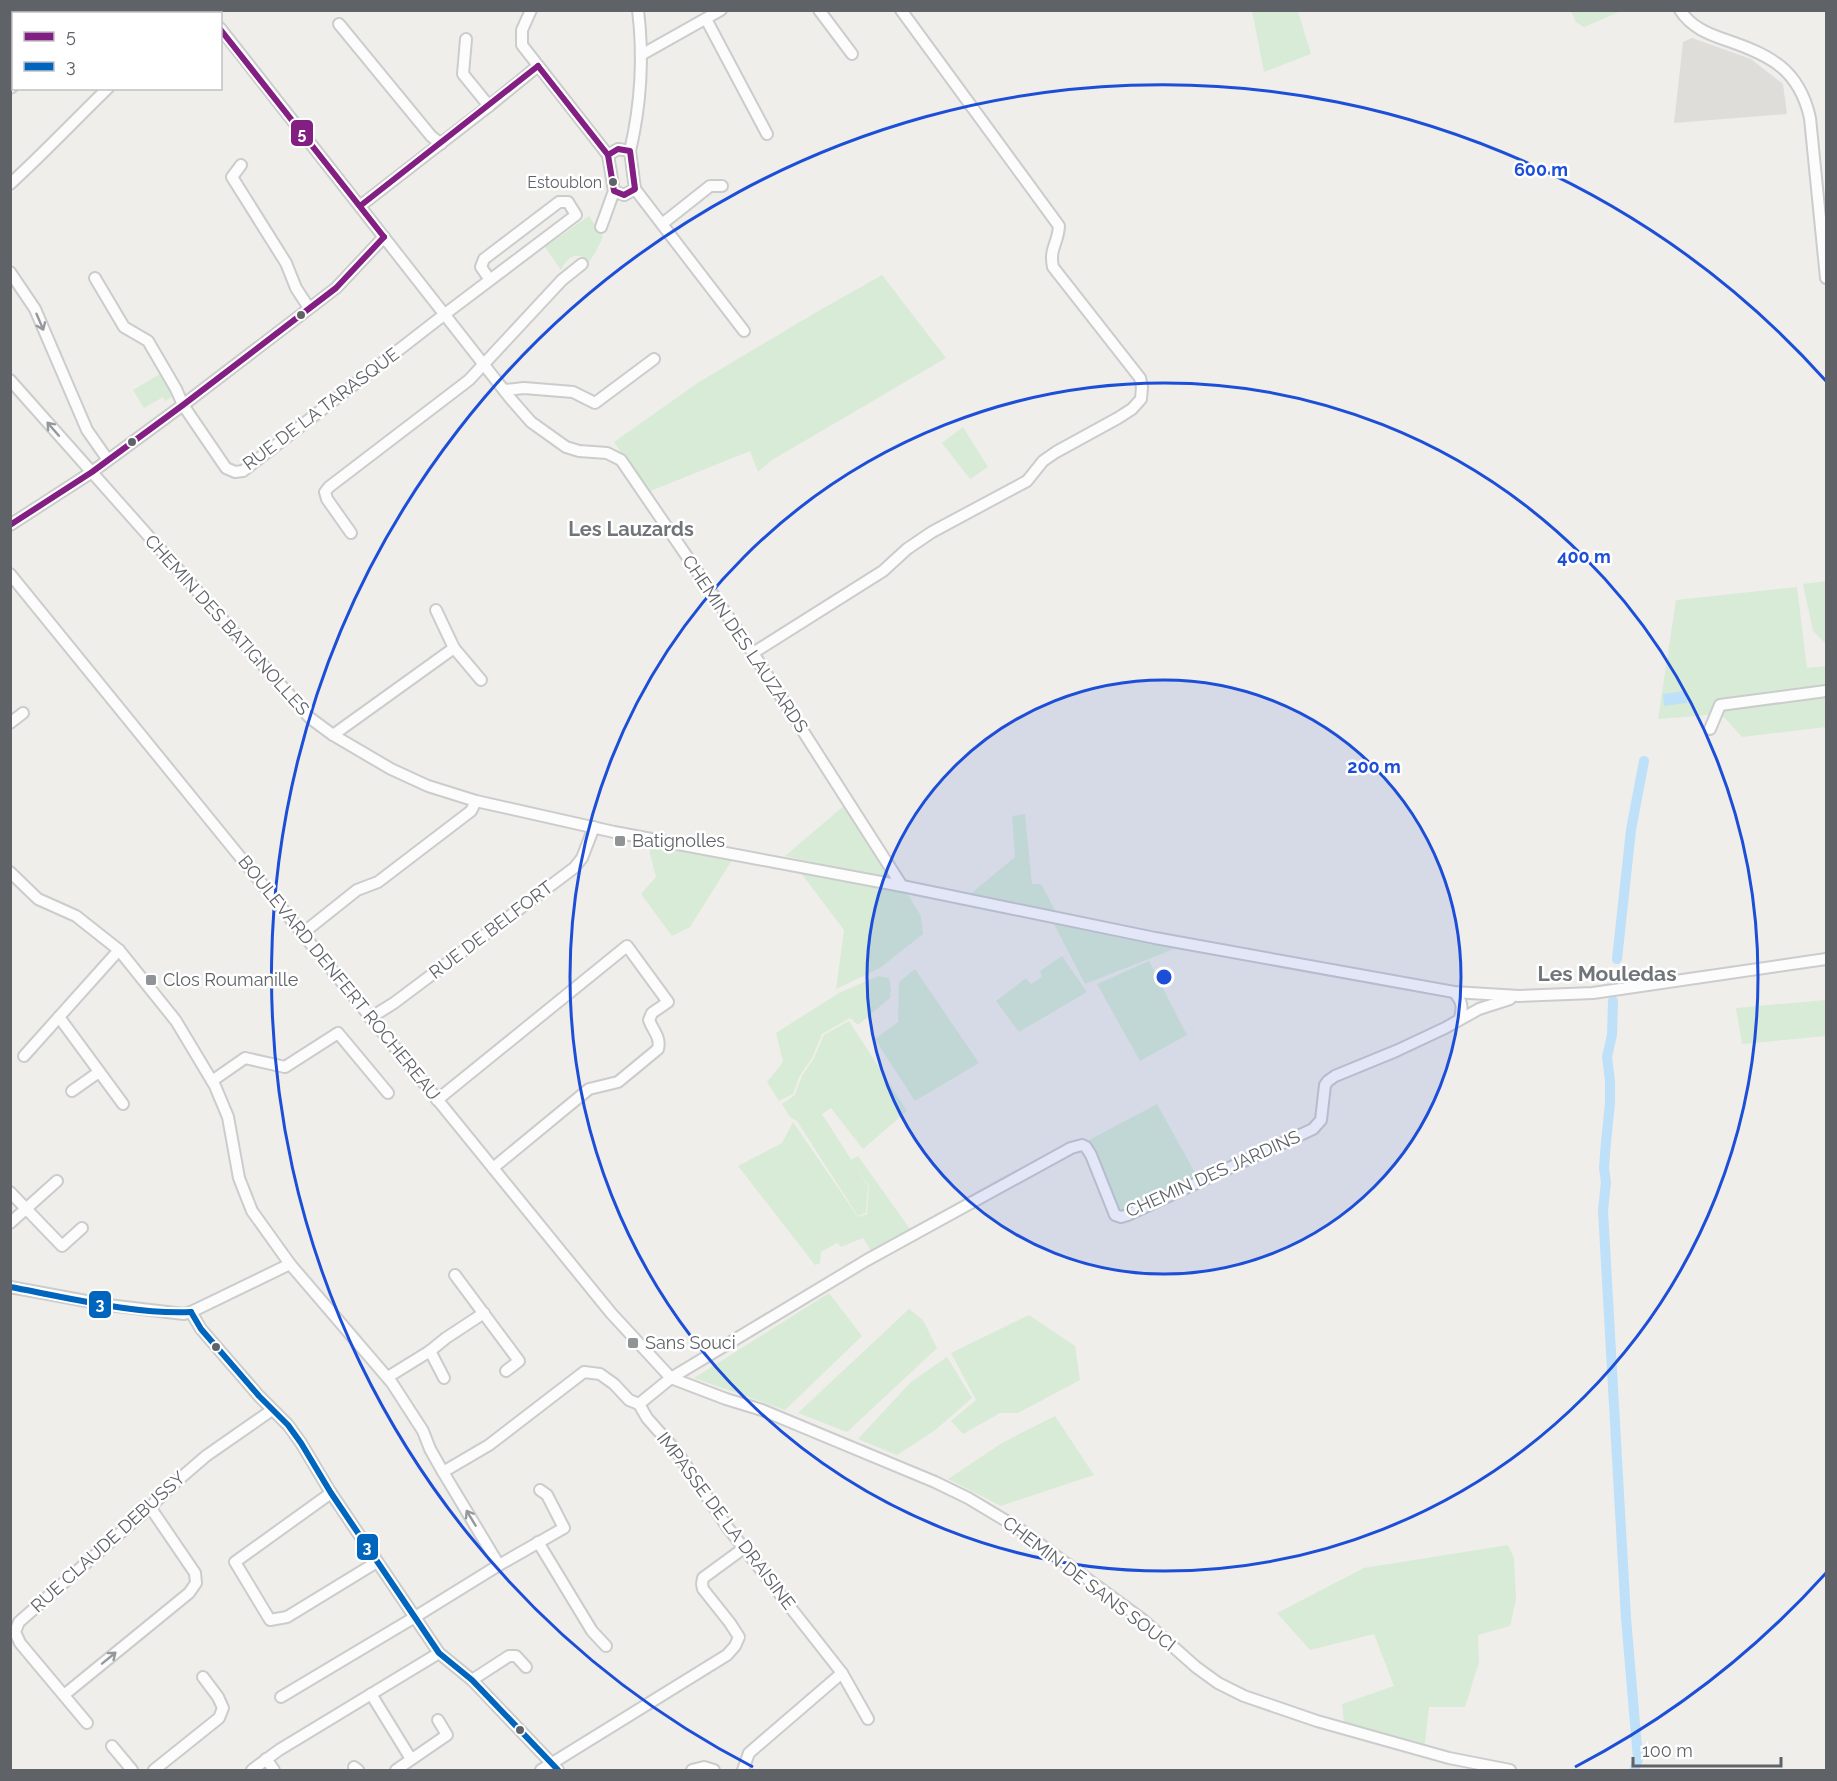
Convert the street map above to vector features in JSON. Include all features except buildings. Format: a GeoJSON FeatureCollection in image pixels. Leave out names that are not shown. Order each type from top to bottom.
{"type":"FeatureCollection","features":[{"type":"Feature","properties":{"kind":"street"},"geometry":{"type":"LineString","coordinates":[[531,10],[522,30],[522,45],[608,155],[614,191],[601,227]]}},
{"type":"Feature","properties":{"kind":"street"},"geometry":{"type":"LineString","coordinates":[[638,10],[642,78],[638,117],[630,152],[635,189],[744,331]]}},
{"type":"Feature","properties":{"kind":"street"},"geometry":{"type":"LineString","coordinates":[[641,55],[721,10]]}},
{"type":"Feature","properties":{"kind":"street"},"geometry":{"type":"LineString","coordinates":[[819,10],[852,54]]}},
{"type":"Feature","properties":{"kind":"street"},"geometry":{"type":"LineString","coordinates":[[753,653],[883,571],[907,549],[932,532],[1027,481],[1043,461],[1118,418],[1132,409],[1141,399],[1140,378],[1053,267],[1051,254],[1058,237],[1059,226],[901,10]]}},
{"type":"Feature","properties":{"kind":"street"},"geometry":{"type":"LineString","coordinates":[[1680,10],[1696,27],[1709,34],[1767,55],[1792,76],[1800,89],[1807,103],[1810,118],[1827,278]]}},
{"type":"Feature","properties":{"kind":"street"},"geometry":{"type":"LineString","coordinates":[[706,19],[767,134]]}},
{"type":"Feature","properties":{"kind":"street"},"geometry":{"type":"LineString","coordinates":[[339,24],[431,136],[441,144]]}},
{"type":"Feature","properties":{"kind":"street","name":"CHEMIN DES LAUZARDS"},"geometry":{"type":"LineString","coordinates":[[222,31],[531,422],[566,447],[579,451],[607,453],[621,460],[753,653],[902,886]]}},
{"type":"Feature","properties":{"kind":"street"},"geometry":{"type":"LineString","coordinates":[[466,39],[463,74],[489,106]]}},
{"type":"Feature","properties":{"kind":"street"},"geometry":{"type":"LineString","coordinates":[[360,206],[538,66]]}},
{"type":"Feature","properties":{"kind":"street"},"geometry":{"type":"LineString","coordinates":[[10,184],[106,90]]}},
{"type":"Feature","properties":{"kind":"street"},"geometry":{"type":"LineString","coordinates":[[608,155],[618,149],[630,152]]}},
{"type":"Feature","properties":{"kind":"street"},"geometry":{"type":"LineString","coordinates":[[241,165],[232,177],[286,263],[296,288],[309,308]]}},
{"type":"Feature","properties":{"kind":"street"},"geometry":{"type":"LineString","coordinates":[[662,224],[710,186],[722,186]]}},
{"type":"Feature","properties":{"kind":"street"},"geometry":{"type":"LineString","coordinates":[[614,191],[624,195],[635,189]]}},
{"type":"Feature","properties":{"kind":"street","name":"RUE DE LA TARASQUE"},"geometry":{"type":"LineString","coordinates":[[95,278],[124,327],[148,341],[183,405],[226,468],[235,472],[243,471],[576,215],[568,202],[559,202],[484,259],[481,267],[490,280]]}},
{"type":"Feature","properties":{"kind":"street"},"geometry":{"type":"LineString","coordinates":[[10,525],[92,472],[336,288],[384,237]]}},
{"type":"Feature","properties":{"kind":"street"},"geometry":{"type":"LineString","coordinates":[[351,533],[327,499],[325,492],[329,487],[469,380],[562,280],[582,264]]}},
{"type":"Feature","properties":{"kind":"street"},"geometry":{"type":"LineString","coordinates":[[10,272],[35,309],[87,430],[108,460]]}},
{"type":"Feature","properties":{"kind":"street"},"geometry":{"type":"LineString","coordinates":[[505,390],[524,388],[573,392],[595,403],[654,359]]}},
{"type":"Feature","properties":{"kind":"street","name":"CHEMIN DES BATIGNOLLES"},"geometry":{"type":"LineString","coordinates":[[10,380],[310,718],[333,735],[391,769],[428,786],[512,810],[1155,938],[1454,992],[1519,996]]}},
{"type":"Feature","properties":{"kind":"street","name":"BOULEVARD DENFERT ROCHEREAU"},"geometry":{"type":"LineString","coordinates":[[10,574],[620,1324],[671,1378]]}},
{"type":"Feature","properties":{"kind":"street"},"geometry":{"type":"LineString","coordinates":[[436,610],[454,648],[481,680]]}},
{"type":"Feature","properties":{"kind":"street"},"geometry":{"type":"LineString","coordinates":[[333,735],[454,648]]}},
{"type":"Feature","properties":{"kind":"street"},"geometry":{"type":"LineString","coordinates":[[1710,729],[1720,705],[1827,691]]}},
{"type":"Feature","properties":{"kind":"street"},"geometry":{"type":"LineString","coordinates":[[10,723],[23,713]]}},
{"type":"Feature","properties":{"kind":"street"},"geometry":{"type":"LineString","coordinates":[[303,933],[357,890],[378,882],[471,811],[476,801]]}},
{"type":"Feature","properties":{"kind":"street","name":"RUE DE BELFORT"},"geometry":{"type":"LineString","coordinates":[[370,1018],[394,1003],[574,868],[582,858],[594,827]]}},
{"type":"Feature","properties":{"kind":"street"},"geometry":{"type":"LineString","coordinates":[[10,872],[38,899],[76,916],[119,950],[176,1021],[212,1081],[228,1117],[239,1178],[252,1211],[290,1264],[388,1377],[423,1431],[442,1472],[499,1565]]}},
{"type":"Feature","properties":{"kind":"street"},"geometry":{"type":"LineString","coordinates":[[437,1100],[627,945],[668,1002],[652,1014],[649,1020],[658,1037],[658,1049],[618,1082],[589,1089],[493,1168]]}},
{"type":"Feature","properties":{"kind":"street"},"geometry":{"type":"LineString","coordinates":[[24,1056],[119,950]]}},
{"type":"Feature","properties":{"kind":"street"},"geometry":{"type":"LineString","coordinates":[[1519,996],[1593,993],[1827,960]]}},
{"type":"Feature","properties":{"kind":"street"},"geometry":{"type":"LineString","coordinates":[[1454,992],[1461,1000],[1460,1018]]}},
{"type":"Feature","properties":{"kind":"street","name":"CHEMIN DES JARDINS"},"geometry":{"type":"LineString","coordinates":[[671,1378],[867,1260],[1071,1148],[1082,1145],[1086,1147],[1115,1215],[1121,1217],[1128,1215],[1313,1129],[1321,1120],[1325,1085],[1328,1081],[1406,1046],[1479,1009],[1519,996]]}},
{"type":"Feature","properties":{"kind":"street"},"geometry":{"type":"LineString","coordinates":[[59,1017],[123,1104]]}},
{"type":"Feature","properties":{"kind":"street"},"geometry":{"type":"LineString","coordinates":[[212,1081],[245,1058],[285,1067],[338,1033],[388,1093]]}},
{"type":"Feature","properties":{"kind":"street"},"geometry":{"type":"LineString","coordinates":[[72,1091],[99,1072]]}},
{"type":"Feature","properties":{"kind":"street"},"geometry":{"type":"LineString","coordinates":[[10,1223],[57,1181]]}},
{"type":"Feature","properties":{"kind":"street"},"geometry":{"type":"LineString","coordinates":[[10,1192],[62,1246],[82,1228]]}},
{"type":"Feature","properties":{"kind":"street"},"geometry":{"type":"LineString","coordinates":[[10,1287],[118,1306],[184,1314],[290,1264]]}},
{"type":"Feature","properties":{"kind":"street"},"geometry":{"type":"LineString","coordinates":[[455,1275],[519,1361],[506,1371]]}},
{"type":"Feature","properties":{"kind":"street"},"geometry":{"type":"LineString","coordinates":[[191,1312],[201,1329],[288,1425],[439,1653],[472,1680],[555,1767]]}},
{"type":"Feature","properties":{"kind":"street"},"geometry":{"type":"LineString","coordinates":[[388,1377],[484,1313]]}},
{"type":"Feature","properties":{"kind":"street"},"geometry":{"type":"LineString","coordinates":[[430,1351],[444,1378]]}},
{"type":"Feature","properties":{"kind":"street","name":"IMPASSE DE LA DRAISINE"},"geometry":{"type":"LineString","coordinates":[[442,1472],[489,1445],[584,1372],[600,1374],[614,1384],[629,1400],[639,1404],[646,1418],[677,1452],[728,1528],[842,1673],[868,1719]]}},
{"type":"Feature","properties":{"kind":"street"},"geometry":{"type":"LineString","coordinates":[[639,1404],[671,1378]]}},
{"type":"Feature","properties":{"kind":"street","name":"CHEMIN DE SANS SOUCI"},"geometry":{"type":"LineString","coordinates":[[671,1378],[762,1410],[968,1498],[1018,1528],[1143,1620],[1196,1667],[1218,1683],[1244,1696],[1376,1738],[1449,1758],[1510,1770]]}},
{"type":"Feature","properties":{"kind":"street","name":"RUE CLAUDE DEBUSSY"},"geometry":{"type":"LineString","coordinates":[[87,1722],[20,1643],[15,1632],[16,1625],[206,1456],[272,1410]]}},
{"type":"Feature","properties":{"kind":"street"},"geometry":{"type":"LineString","coordinates":[[281,1697],[564,1528],[547,1495],[540,1490]]}},
{"type":"Feature","properties":{"kind":"street"},"geometry":{"type":"LineString","coordinates":[[332,1493],[236,1562],[270,1620],[287,1617],[377,1562]]}},
{"type":"Feature","properties":{"kind":"street"},"geometry":{"type":"LineString","coordinates":[[64,1695],[189,1593],[196,1582],[195,1573],[150,1507]]}},
{"type":"Feature","properties":{"kind":"street"},"geometry":{"type":"LineString","coordinates":[[538,1542],[592,1631],[606,1646]]}},
{"type":"Feature","properties":{"kind":"street"},"geometry":{"type":"LineString","coordinates":[[541,1770],[555,1767],[727,1655],[739,1637],[703,1589],[702,1584],[704,1578],[744,1548]]}},
{"type":"Feature","properties":{"kind":"street"},"geometry":{"type":"LineString","coordinates":[[252,1770],[439,1653]]}},
{"type":"Feature","properties":{"kind":"street"},"geometry":{"type":"LineString","coordinates":[[472,1680],[509,1656],[516,1656],[526,1667]]}},
{"type":"Feature","properties":{"kind":"street"},"geometry":{"type":"LineString","coordinates":[[743,1770],[749,1753],[842,1673]]}},
{"type":"Feature","properties":{"kind":"street"},"geometry":{"type":"LineString","coordinates":[[154,1770],[219,1718],[223,1708],[203,1677]]}},
{"type":"Feature","properties":{"kind":"street"},"geometry":{"type":"LineString","coordinates":[[371,1694],[411,1759]]}},
{"type":"Feature","properties":{"kind":"street"},"geometry":{"type":"LineString","coordinates":[[396,1770],[447,1736],[438,1720]]}},
{"type":"Feature","properties":{"kind":"street"},"geometry":{"type":"LineString","coordinates":[[112,1746],[132,1770]]}},
{"type":"Feature","properties":{"kind":"street"},"geometry":{"type":"LineString","coordinates":[[267,1759],[274,1770]]}},
{"type":"Feature","properties":{"kind":"street"},"geometry":{"type":"LineString","coordinates":[[692,1770],[704,1767],[714,1770]]}},
{"type":"Feature","properties":{"kind":"shaded area"},"geometry":{"type":"Polygon","coordinates":[[[1692,38],[1751,59],[1783,84],[1787,114],[1674,123],[1683,42],[1692,38]]]}},
{"type":"Feature","properties":{"kind":"green space"},"geometry":{"type":"Polygon","coordinates":[[[1252,11],[1298,11],[1311,54],[1264,72],[1252,11]]]}},
{"type":"Feature","properties":{"kind":"green space"},"geometry":{"type":"Polygon","coordinates":[[[1571,11],[1621,11],[1584,27],[1576,22],[1571,11]]]}},
{"type":"Feature","properties":{"kind":"green space"},"geometry":{"type":"Polygon","coordinates":[[[589,216],[603,237],[595,253],[589,262],[581,256],[570,258],[561,270],[545,247],[589,216]]]}},
{"type":"Feature","properties":{"kind":"green space"},"geometry":{"type":"Polygon","coordinates":[[[882,275],[946,358],[772,460],[758,472],[750,451],[648,492],[614,442],[699,382],[882,275]]]}},
{"type":"Feature","properties":{"kind":"green space"},"geometry":{"type":"Polygon","coordinates":[[[160,374],[171,391],[171,397],[165,401],[163,397],[144,408],[133,390],[160,374]]]}},
{"type":"Feature","properties":{"kind":"green space"},"geometry":{"type":"Polygon","coordinates":[[[963,427],[988,467],[970,479],[942,443],[963,427]]]}},
{"type":"Feature","properties":{"kind":"green space"},"geometry":{"type":"Polygon","coordinates":[[[1826,581],[1826,644],[1813,631],[1803,584],[1826,581]]]}},
{"type":"Feature","properties":{"kind":"green space"},"geometry":{"type":"Polygon","coordinates":[[[1797,587],[1807,668],[1826,666],[1826,727],[1742,737],[1721,714],[1658,719],[1676,600],[1797,587]]]}},
{"type":"Feature","properties":{"kind":"green space"},"geometry":{"type":"Polygon","coordinates":[[[845,805],[886,872],[881,878],[785,856],[845,805]]]}},
{"type":"Feature","properties":{"kind":"green space"},"geometry":{"type":"Polygon","coordinates":[[[1025,814],[1032,884],[1041,884],[1056,912],[969,895],[1015,857],[1012,816],[1025,814]]]}},
{"type":"Feature","properties":{"kind":"green space"},"geometry":{"type":"Polygon","coordinates":[[[650,846],[732,860],[690,927],[672,936],[641,894],[656,877],[650,846]]]}},
{"type":"Feature","properties":{"kind":"green space"},"geometry":{"type":"Polygon","coordinates":[[[801,873],[907,893],[921,916],[923,934],[880,968],[836,989],[844,930],[801,873]]]}},
{"type":"Feature","properties":{"kind":"green space"},"geometry":{"type":"Polygon","coordinates":[[[1054,924],[1174,949],[1085,984],[1054,924]]]}},
{"type":"Feature","properties":{"kind":"green space"},"geometry":{"type":"Polygon","coordinates":[[[1062,956],[1087,992],[1019,1032],[996,1001],[1026,978],[1031,984],[1042,977],[1040,971],[1062,956]]]}},
{"type":"Feature","properties":{"kind":"green space"},"geometry":{"type":"Polygon","coordinates":[[[1149,961],[1187,1035],[1140,1061],[1097,984],[1149,961]]]}},
{"type":"Feature","properties":{"kind":"green space"},"geometry":{"type":"Polygon","coordinates":[[[915,969],[979,1063],[915,1101],[875,1039],[898,1022],[899,982],[915,969]]]}},
{"type":"Feature","properties":{"kind":"green space"},"geometry":{"type":"Polygon","coordinates":[[[878,976],[889,978],[890,998],[858,1025],[850,1018],[822,1034],[812,1058],[799,1077],[793,1094],[779,1101],[767,1082],[783,1062],[776,1033],[839,993],[878,976]]]}},
{"type":"Feature","properties":{"kind":"green space"},"geometry":{"type":"Polygon","coordinates":[[[1826,1000],[1826,1036],[1742,1044],[1736,1008],[1826,1000]]]}},
{"type":"Feature","properties":{"kind":"green space"},"geometry":{"type":"Polygon","coordinates":[[[849,1021],[907,1111],[863,1149],[831,1108],[822,1114],[868,1186],[866,1213],[858,1216],[797,1121],[790,1117],[782,1104],[795,1095],[802,1076],[814,1058],[824,1035],[849,1021]]]}},
{"type":"Feature","properties":{"kind":"green space"},"geometry":{"type":"Polygon","coordinates":[[[1157,1104],[1198,1178],[1124,1212],[1114,1208],[1089,1140],[1157,1104]]]}},
{"type":"Feature","properties":{"kind":"green space"},"geometry":{"type":"Polygon","coordinates":[[[793,1122],[858,1217],[867,1214],[869,1186],[851,1160],[858,1156],[910,1229],[873,1254],[863,1238],[841,1247],[837,1243],[821,1252],[820,1263],[815,1265],[738,1166],[782,1143],[793,1122]]]}},
{"type":"Feature","properties":{"kind":"green space"},"geometry":{"type":"Polygon","coordinates":[[[829,1293],[862,1336],[785,1410],[694,1378],[829,1293]]]}},
{"type":"Feature","properties":{"kind":"green space"},"geometry":{"type":"Polygon","coordinates":[[[909,1309],[923,1320],[937,1348],[847,1432],[798,1413],[909,1309]]]}},
{"type":"Feature","properties":{"kind":"green space"},"geometry":{"type":"Polygon","coordinates":[[[1029,1315],[1075,1346],[1080,1380],[1018,1413],[1000,1413],[963,1434],[951,1421],[976,1400],[951,1353],[1029,1315]]]}},
{"type":"Feature","properties":{"kind":"green space"},"geometry":{"type":"Polygon","coordinates":[[[947,1357],[972,1398],[934,1431],[897,1455],[858,1439],[911,1382],[947,1357]]]}},
{"type":"Feature","properties":{"kind":"green space"},"geometry":{"type":"Polygon","coordinates":[[[1055,1416],[1094,1475],[1001,1506],[948,1479],[1002,1443],[1055,1416]]]}},
{"type":"Feature","properties":{"kind":"green space"},"geometry":{"type":"Polygon","coordinates":[[[1508,1545],[1514,1558],[1516,1599],[1510,1626],[1478,1635],[1479,1662],[1465,1707],[1429,1707],[1425,1744],[1344,1722],[1342,1704],[1394,1686],[1374,1634],[1310,1650],[1277,1613],[1364,1568],[1508,1545]]]}},
{"type":"Feature","properties":{"kind":"water"},"geometry":{"type":"Polygon","coordinates":[[[1686,691],[1687,703],[1664,706],[1663,694],[1686,691]]]}},
{"type":"Feature","properties":{"kind":"waterway"},"geometry":{"type":"LineString","coordinates":[[1617,959],[1631,830],[1644,761]]}},
{"type":"Feature","properties":{"kind":"waterway"},"geometry":{"type":"LineString","coordinates":[[1613,1001],[1612,1035],[1607,1057],[1610,1103],[1603,1210],[1626,1618],[1638,1759],[1635,1768]]}},
{"type":"Feature","properties":{"kind":"transit line","name":"5"},"geometry":{"type":"LineString","coordinates":[[222,32],[384,237]]}},
{"type":"Feature","properties":{"kind":"transit line","name":"5"},"geometry":{"type":"LineString","coordinates":[[538,66],[608,155]]}},
{"type":"Feature","properties":{"kind":"transit line","name":"5"},"geometry":{"type":"LineString","coordinates":[[360,206],[538,66]]}},
{"type":"Feature","properties":{"kind":"transit line","name":"5"},"geometry":{"type":"LineString","coordinates":[[618,149],[630,151],[635,189],[624,195],[614,191],[608,155],[618,149]]}},
{"type":"Feature","properties":{"kind":"transit line","name":"5"},"geometry":{"type":"LineString","coordinates":[[10,525],[92,472],[336,288],[384,237]]}},
{"type":"Feature","properties":{"kind":"transit line","name":"3"},"geometry":{"type":"LineString","coordinates":[[10,1287],[124,1308],[191,1312]]}},
{"type":"Feature","properties":{"kind":"transit line","name":"3"},"geometry":{"type":"LineString","coordinates":[[191,1312],[201,1329],[259,1396],[288,1425],[439,1653],[472,1680],[558,1770]]}},
{"type":"Feature","properties":{"kind":"place","name":"Estoublon"},"geometry":{"type":"Point","coordinates":[613,182]}},
{"type":"Feature","properties":{"kind":"place","name":"Batignolles"},"geometry":{"type":"Point","coordinates":[620,841]}},
{"type":"Feature","properties":{"kind":"place","name":"Clos Roumanille"},"geometry":{"type":"Point","coordinates":[151,980]}},
{"type":"Feature","properties":{"kind":"place","name":"Sans Souci"},"geometry":{"type":"Point","coordinates":[633,1343]}},
{"type":"Feature","properties":{"kind":"district","name":"Les Lauzards"},"geometry":{"type":"Point","coordinates":[631,529]}},
{"type":"Feature","properties":{"kind":"district","name":"Les Mouledas"},"geometry":{"type":"Point","coordinates":[1607,974]}}]}
